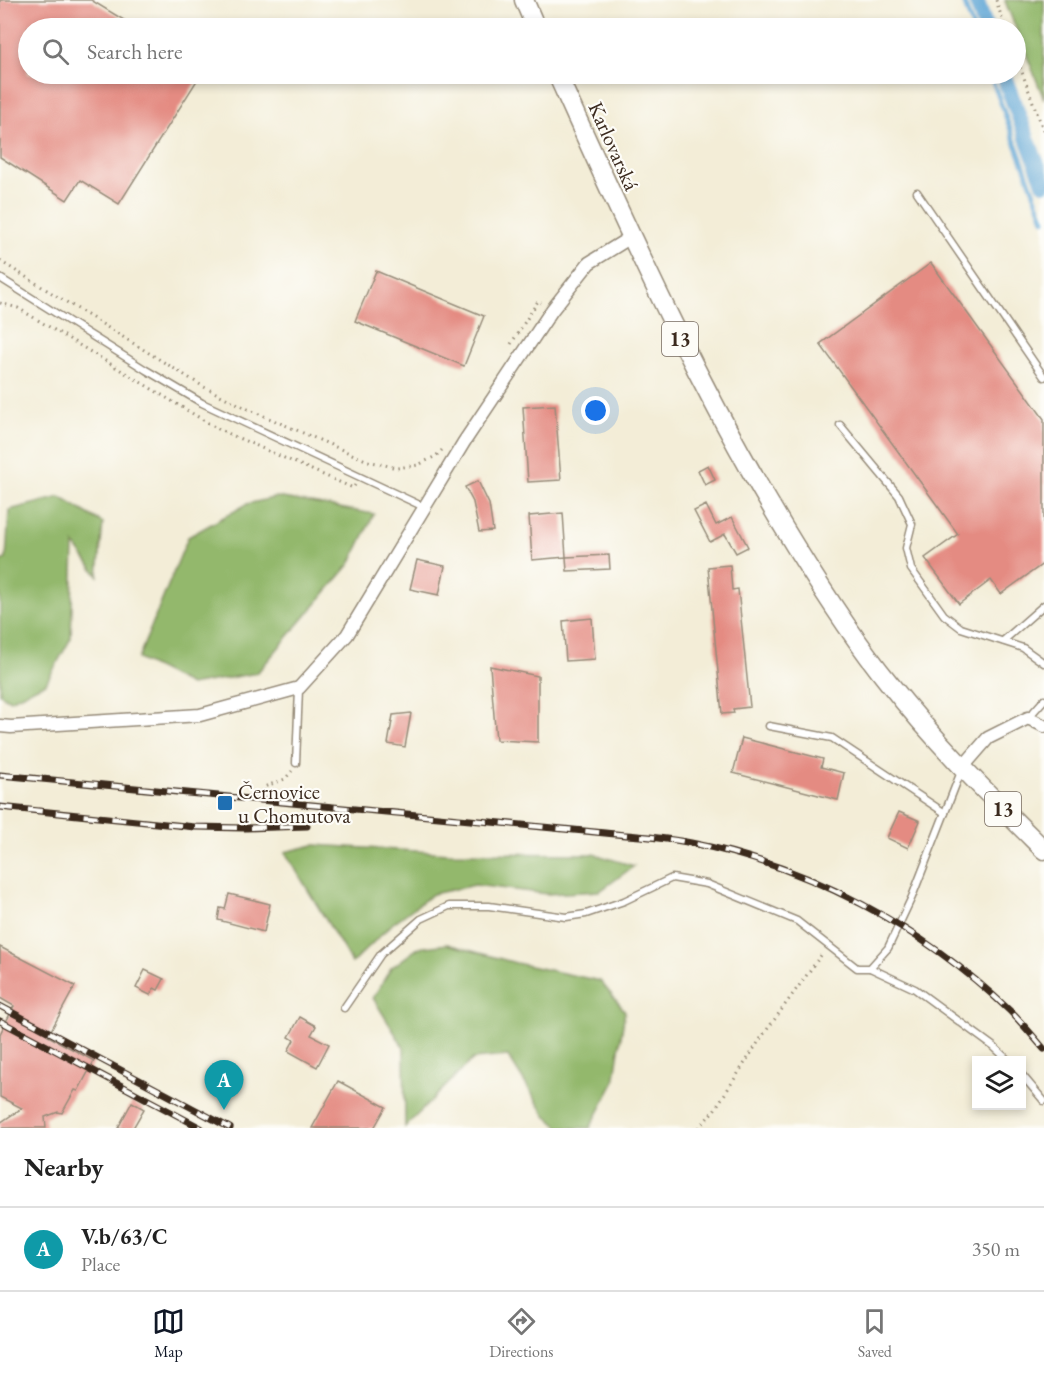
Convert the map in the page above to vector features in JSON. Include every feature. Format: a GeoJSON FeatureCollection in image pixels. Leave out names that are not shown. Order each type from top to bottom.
{"type":"FeatureCollection","features":[{"type":"Feature","properties":{"kind":"main road"},"geometry":{"type":"LineString","coordinates":[[524,0],[532,18]]}},
{"type":"Feature","properties":{"kind":"main road","name":"Karlovarská"},"geometry":{"type":"LineString","coordinates":[[562,84],[631,237]]}},
{"type":"Feature","properties":{"kind":"main road","name":"13"},"geometry":{"type":"LineString","coordinates":[[631,237],[705,391],[820,586],[889,683],[962,768],[1044,850]]}},
{"type":"Feature","properties":{"kind":"street"},"geometry":{"type":"LineString","coordinates":[[0,726],[200,715],[299,688],[347,635],[464,442],[552,310],[589,263],[631,237]]}},
{"type":"Feature","properties":{"kind":"street"},"geometry":{"type":"LineString","coordinates":[[962,768],[988,738],[1028,718],[1044,726]]}},
{"type":"Feature","properties":{"kind":"lane"},"geometry":{"type":"LineString","coordinates":[[917,192],[1044,377]]}},
{"type":"Feature","properties":{"kind":"lane"},"geometry":{"type":"LineString","coordinates":[[0,278],[202,403],[424,508]]}},
{"type":"Feature","properties":{"kind":"lane"},"geometry":{"type":"LineString","coordinates":[[840,425],[899,496],[912,524],[906,548],[911,569],[944,615],[961,628],[1023,648],[1044,663]]}},
{"type":"Feature","properties":{"kind":"lane"},"geometry":{"type":"LineString","coordinates":[[1003,641],[1044,605]]}},
{"type":"Feature","properties":{"kind":"lane"},"geometry":{"type":"LineString","coordinates":[[296,763],[299,688]]}},
{"type":"Feature","properties":{"kind":"lane"},"geometry":{"type":"LineString","coordinates":[[1028,718],[1044,700]]}},
{"type":"Feature","properties":{"kind":"lane"},"geometry":{"type":"LineString","coordinates":[[769,726],[832,738],[945,813]]}},
{"type":"Feature","properties":{"kind":"lane"},"geometry":{"type":"LineString","coordinates":[[870,968],[888,948],[912,897],[962,768]]}},
{"type":"Feature","properties":{"kind":"lane"},"geometry":{"type":"LineString","coordinates":[[344,1008],[381,954],[421,919],[449,906],[489,906],[566,917],[586,914],[624,901],[672,878],[707,884],[797,921],[857,968],[870,968],[915,989],[1004,1056]]}},
{"type":"Feature","properties":{"kind":"lane"},"geometry":{"type":"LineString","coordinates":[[1026,1080],[1044,1101]]}},
{"type":"Feature","properties":{"kind":"path"},"geometry":{"type":"LineString","coordinates":[[996,0],[1002,18]]}},
{"type":"Feature","properties":{"kind":"path"},"geometry":{"type":"LineString","coordinates":[[1026,83],[1044,132]]}},
{"type":"Feature","properties":{"kind":"path"},"geometry":{"type":"LineString","coordinates":[[0,261],[204,387],[250,410],[368,460],[397,468],[418,465],[436,456],[448,444]]}},
{"type":"Feature","properties":{"kind":"path"},"geometry":{"type":"LineString","coordinates":[[508,349],[538,302],[552,310]]}},
{"type":"Feature","properties":{"kind":"path"},"geometry":{"type":"LineString","coordinates":[[255,793],[264,794],[264,788],[290,776],[296,763]]}},
{"type":"Feature","properties":{"kind":"path"},"geometry":{"type":"LineString","coordinates":[[699,1128],[715,1109],[760,1038],[829,945]]}},
{"type":"Feature","properties":{"kind":"green space"},"geometry":{"type":"Polygon","coordinates":[[[1044,0],[1044,99],[1026,54],[1026,18],[1012,18],[1005,1],[1044,0]]]}},
{"type":"Feature","properties":{"kind":"green space"},"geometry":{"type":"Polygon","coordinates":[[[60,497],[103,523],[98,576],[74,544],[71,638],[46,683],[10,700],[0,694],[0,561],[6,559],[9,510],[60,497]]]}},
{"type":"Feature","properties":{"kind":"green space"},"geometry":{"type":"Polygon","coordinates":[[[277,497],[374,514],[350,564],[257,673],[190,685],[138,659],[188,537],[247,504],[277,497]]]}},
{"type":"Feature","properties":{"kind":"green space"},"geometry":{"type":"Polygon","coordinates":[[[314,845],[449,853],[594,854],[634,866],[600,891],[547,894],[475,885],[433,894],[392,924],[352,963],[285,852],[314,845]]]}},
{"type":"Feature","properties":{"kind":"green space"},"geometry":{"type":"Polygon","coordinates":[[[447,944],[516,963],[600,981],[625,1011],[614,1083],[590,1128],[560,1128],[546,1116],[508,1056],[473,1059],[405,1127],[404,1048],[373,998],[391,968],[418,948],[447,944]]]}},
{"type":"Feature","properties":{"kind":"building"},"geometry":{"type":"Polygon","coordinates":[[[0,0],[91,0],[121,18],[18,18],[18,84],[195,84],[119,204],[80,180],[67,200],[0,157],[0,0]]]}},
{"type":"Feature","properties":{"kind":"building"},"geometry":{"type":"Polygon","coordinates":[[[931,263],[1044,419],[1044,563],[1001,594],[991,580],[959,604],[925,558],[958,534],[820,344],[931,263]]]}},
{"type":"Feature","properties":{"kind":"building"},"geometry":{"type":"Polygon","coordinates":[[[376,271],[484,316],[464,366],[355,321],[376,271]]]}},
{"type":"Feature","properties":{"kind":"building"},"geometry":{"type":"Polygon","coordinates":[[[555,405],[561,480],[528,482],[523,407],[555,405]]]}},
{"type":"Feature","properties":{"kind":"building"},"geometry":{"type":"Polygon","coordinates":[[[708,465],[715,480],[705,485],[698,470],[708,465]]]}},
{"type":"Feature","properties":{"kind":"building"},"geometry":{"type":"Polygon","coordinates":[[[478,481],[489,504],[493,531],[479,532],[473,502],[465,487],[478,481]]]}},
{"type":"Feature","properties":{"kind":"building"},"geometry":{"type":"Polygon","coordinates":[[[706,505],[716,525],[732,517],[748,547],[736,553],[725,534],[710,542],[694,511],[706,505]]]}},
{"type":"Feature","properties":{"kind":"building"},"geometry":{"type":"Polygon","coordinates":[[[563,513],[566,557],[532,560],[529,516],[563,513]]]}},
{"type":"Feature","properties":{"kind":"building"},"geometry":{"type":"Polygon","coordinates":[[[609,555],[610,569],[567,571],[566,557],[609,555]]]}},
{"type":"Feature","properties":{"kind":"building"},"geometry":{"type":"Polygon","coordinates":[[[417,560],[445,566],[439,595],[410,589],[417,560]]]}},
{"type":"Feature","properties":{"kind":"building"},"geometry":{"type":"Polygon","coordinates":[[[730,565],[732,590],[738,589],[750,707],[733,709],[734,713],[722,714],[708,567],[730,565]]]}},
{"type":"Feature","properties":{"kind":"building"},"geometry":{"type":"Polygon","coordinates":[[[592,618],[595,659],[566,661],[563,621],[592,618]]]}},
{"type":"Feature","properties":{"kind":"building"},"geometry":{"type":"Polygon","coordinates":[[[490,666],[538,676],[538,742],[496,740],[490,666]]]}},
{"type":"Feature","properties":{"kind":"building"},"geometry":{"type":"Polygon","coordinates":[[[411,713],[405,747],[388,744],[393,715],[411,713]]]}},
{"type":"Feature","properties":{"kind":"building"},"geometry":{"type":"Polygon","coordinates":[[[742,738],[823,759],[821,767],[844,773],[838,800],[733,773],[742,738]]]}},
{"type":"Feature","properties":{"kind":"building"},"geometry":{"type":"Polygon","coordinates":[[[899,812],[920,821],[908,848],[887,838],[899,812]]]}},
{"type":"Feature","properties":{"kind":"building"},"geometry":{"type":"Polygon","coordinates":[[[229,894],[270,904],[264,932],[218,920],[220,908],[225,909],[229,894]]]}},
{"type":"Feature","properties":{"kind":"building"},"geometry":{"type":"Polygon","coordinates":[[[0,947],[75,986],[48,1036],[94,1061],[78,1091],[75,1090],[62,1113],[58,1112],[45,1117],[46,1128],[0,1128],[0,1123],[22,1108],[0,1097],[0,1034],[14,1006],[0,998],[0,947]]]}},
{"type":"Feature","properties":{"kind":"building"},"geometry":{"type":"Polygon","coordinates":[[[145,970],[164,979],[158,990],[154,988],[150,995],[136,988],[145,970]]]}},
{"type":"Feature","properties":{"kind":"building"},"geometry":{"type":"Polygon","coordinates":[[[300,1017],[316,1026],[311,1035],[329,1044],[317,1067],[288,1051],[294,1040],[289,1037],[300,1017]]]}},
{"type":"Feature","properties":{"kind":"building"},"geometry":{"type":"Polygon","coordinates":[[[338,1081],[386,1107],[374,1128],[312,1128],[338,1081]]]}},
{"type":"Feature","properties":{"kind":"building"},"geometry":{"type":"Polygon","coordinates":[[[132,1102],[144,1109],[133,1128],[118,1128],[132,1102]]]}},
{"type":"Feature","properties":{"kind":"waterway"},"geometry":{"type":"LineString","coordinates":[[963,0],[969,18]]}},
{"type":"Feature","properties":{"kind":"waterway"},"geometry":{"type":"LineString","coordinates":[[976,0],[982,18]]}},
{"type":"Feature","properties":{"kind":"waterway"},"geometry":{"type":"LineString","coordinates":[[994,84],[1044,220]]}},
{"type":"Feature","properties":{"kind":"waterway"},"geometry":{"type":"LineString","coordinates":[[1007,84],[1044,183]]}},
{"type":"Feature","properties":{"kind":"railway"},"geometry":{"type":"LineString","coordinates":[[0,775],[659,838],[735,853],[821,884],[902,927],[976,981],[1010,1011],[1044,1049]]}},
{"type":"Feature","properties":{"kind":"railway"},"geometry":{"type":"LineString","coordinates":[[0,807],[195,827],[307,826]]}},
{"type":"Feature","properties":{"kind":"railway"},"geometry":{"type":"LineString","coordinates":[[0,1006],[230,1128]]}},
{"type":"Feature","properties":{"kind":"railway"},"geometry":{"type":"LineString","coordinates":[[0,1021],[201,1128]]}},
{"type":"Feature","properties":{"kind":"place","name":"Černovice u Chomutova"},"geometry":{"type":"Point","coordinates":[225,803]}},
{"type":"Feature","properties":{"kind":"place","name":"V.b/63/C"},"geometry":{"type":"Point","coordinates":[224,1110]}}]}
